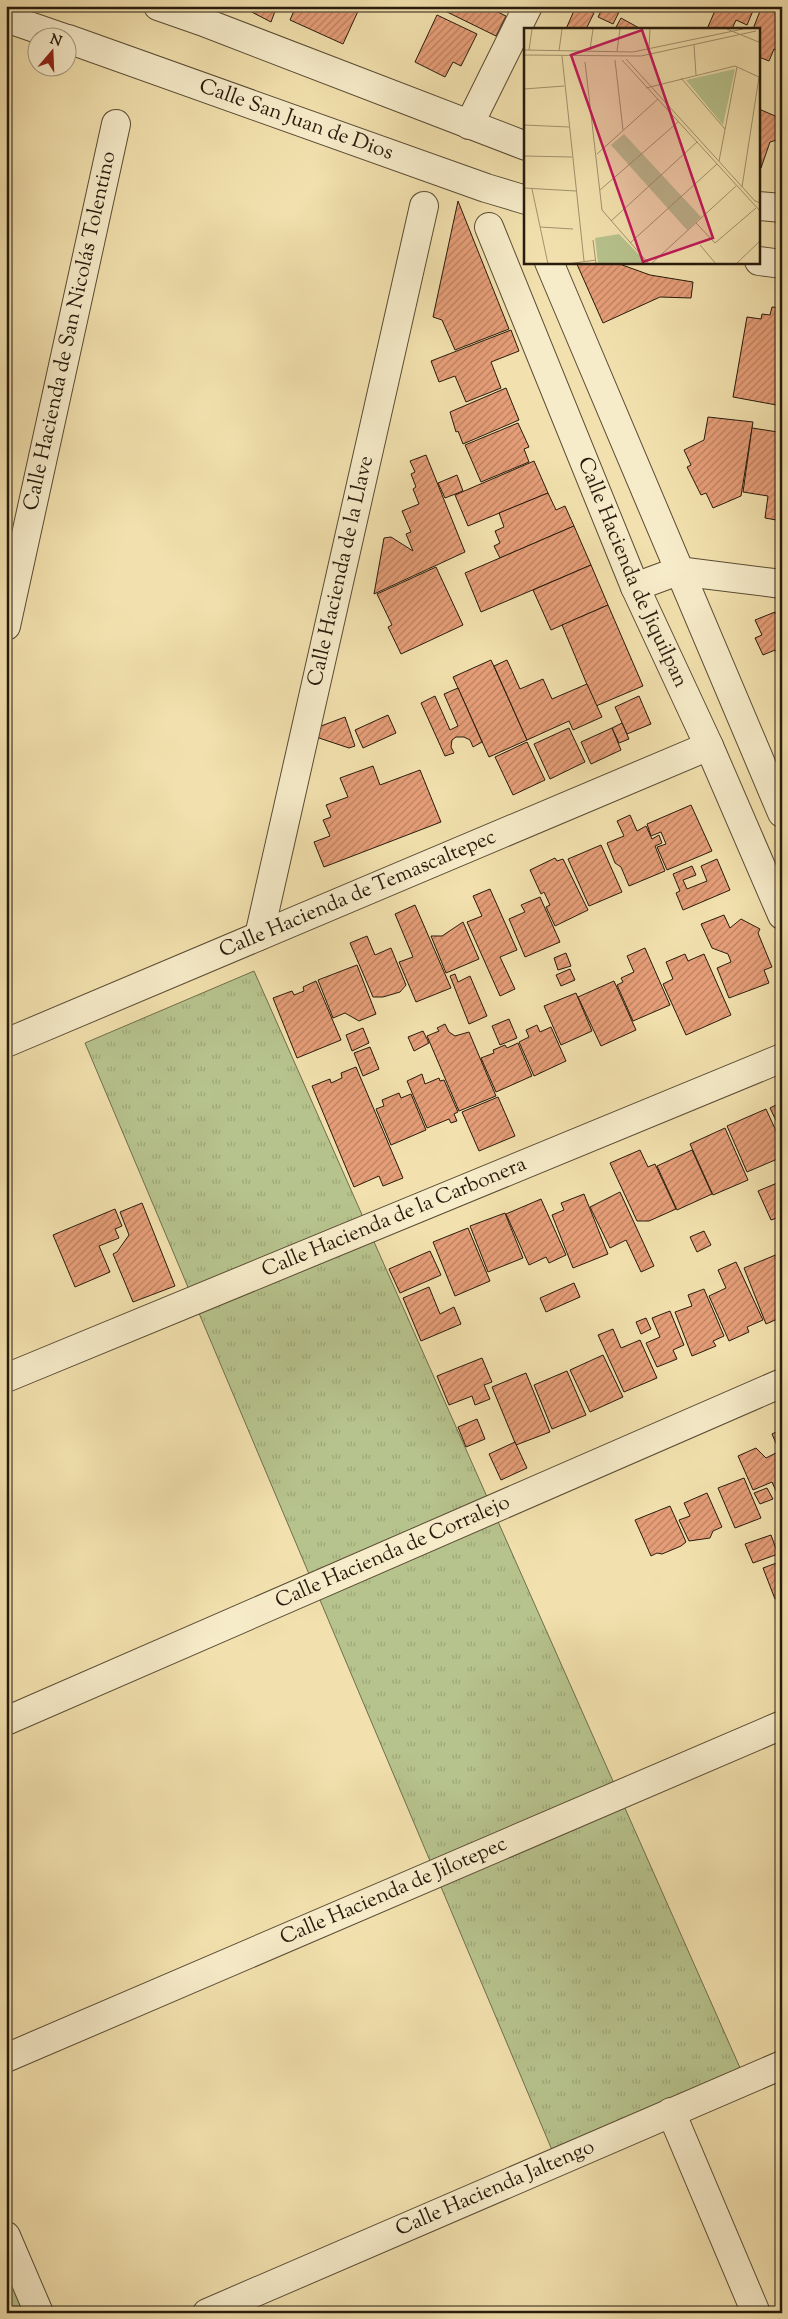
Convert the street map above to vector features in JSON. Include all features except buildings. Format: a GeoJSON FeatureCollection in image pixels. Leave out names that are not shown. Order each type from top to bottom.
{"type":"FeatureCollection","features":[{"type":"Feature","properties":{"kind":"street"},"geometry":{"type":"LineString","coordinates":[[158,6],[205,13],[469,125],[524,145]]}},
{"type":"Feature","properties":{"kind":"street"},"geometry":{"type":"LineString","coordinates":[[469,125],[528,6]]}},
{"type":"Feature","properties":{"kind":"street"},"geometry":{"type":"LineString","coordinates":[[6,18],[35,28]]}},
{"type":"Feature","properties":{"kind":"street","name":"Calle San Juan de Dios"},"geometry":{"type":"LineString","coordinates":[[78,43],[486,188],[524,199]]}},
{"type":"Feature","properties":{"kind":"street","name":"Calle Hacienda de San Nicolás Tolentino"},"geometry":{"type":"LineString","coordinates":[[6,626],[116,124]]}},
{"type":"Feature","properties":{"kind":"street","name":"Calle Hacienda de la Llave"},"geometry":{"type":"LineString","coordinates":[[259,936],[424,206]]}},
{"type":"Feature","properties":{"kind":"street"},"geometry":{"type":"LineString","coordinates":[[760,206],[782,208]]}},
{"type":"Feature","properties":{"kind":"street","name":"Calle Hacienda de Jiquilpan"},"geometry":{"type":"LineString","coordinates":[[489,227],[635,587],[709,746],[782,915]]}},
{"type":"Feature","properties":{"kind":"street"},"geometry":{"type":"LineString","coordinates":[[760,261],[782,264]]}},
{"type":"Feature","properties":{"kind":"street","name":"Calle Hacienda de Jiquilpan"},"geometry":{"type":"LineString","coordinates":[[550,264],[678,571],[782,813]]}},
{"type":"Feature","properties":{"kind":"street"},"geometry":{"type":"LineString","coordinates":[[635,587],[678,571],[782,584]]}},
{"type":"Feature","properties":{"kind":"street","name":"Calle Hacienda de Temascaltepec"},"geometry":{"type":"LineString","coordinates":[[6,1043],[709,746]]}},
{"type":"Feature","properties":{"kind":"street","name":"Calle Hacienda de la Carbonera"},"geometry":{"type":"LineString","coordinates":[[6,1378],[782,1058]]}},
{"type":"Feature","properties":{"kind":"street","name":"Calle Hacienda de Corralejo"},"geometry":{"type":"LineString","coordinates":[[6,1722],[782,1383]]}},
{"type":"Feature","properties":{"kind":"street","name":"Calle Hacienda de Jilotepec"},"geometry":{"type":"LineString","coordinates":[[6,2058],[782,1725]]}},
{"type":"Feature","properties":{"kind":"street","name":"Calle Hacienda Jaltengo"},"geometry":{"type":"LineString","coordinates":[[207,2313],[782,2065]]}},
{"type":"Feature","properties":{"kind":"street"},"geometry":{"type":"LineString","coordinates":[[671,2112],[756,2313]]}},
{"type":"Feature","properties":{"kind":"street"},"geometry":{"type":"LineString","coordinates":[[6,2236],[39,2313]]}},
{"type":"Feature","properties":{"kind":"green space"},"geometry":{"type":"Polygon","coordinates":[[[254,971],[741,2070],[552,2150],[85,1043],[254,971]]]}},
{"type":"Feature","properties":{"kind":"green space"},"geometry":{"type":"Polygon","coordinates":[[[6,2269],[27,2313],[6,2313],[6,2269]]]}}]}
